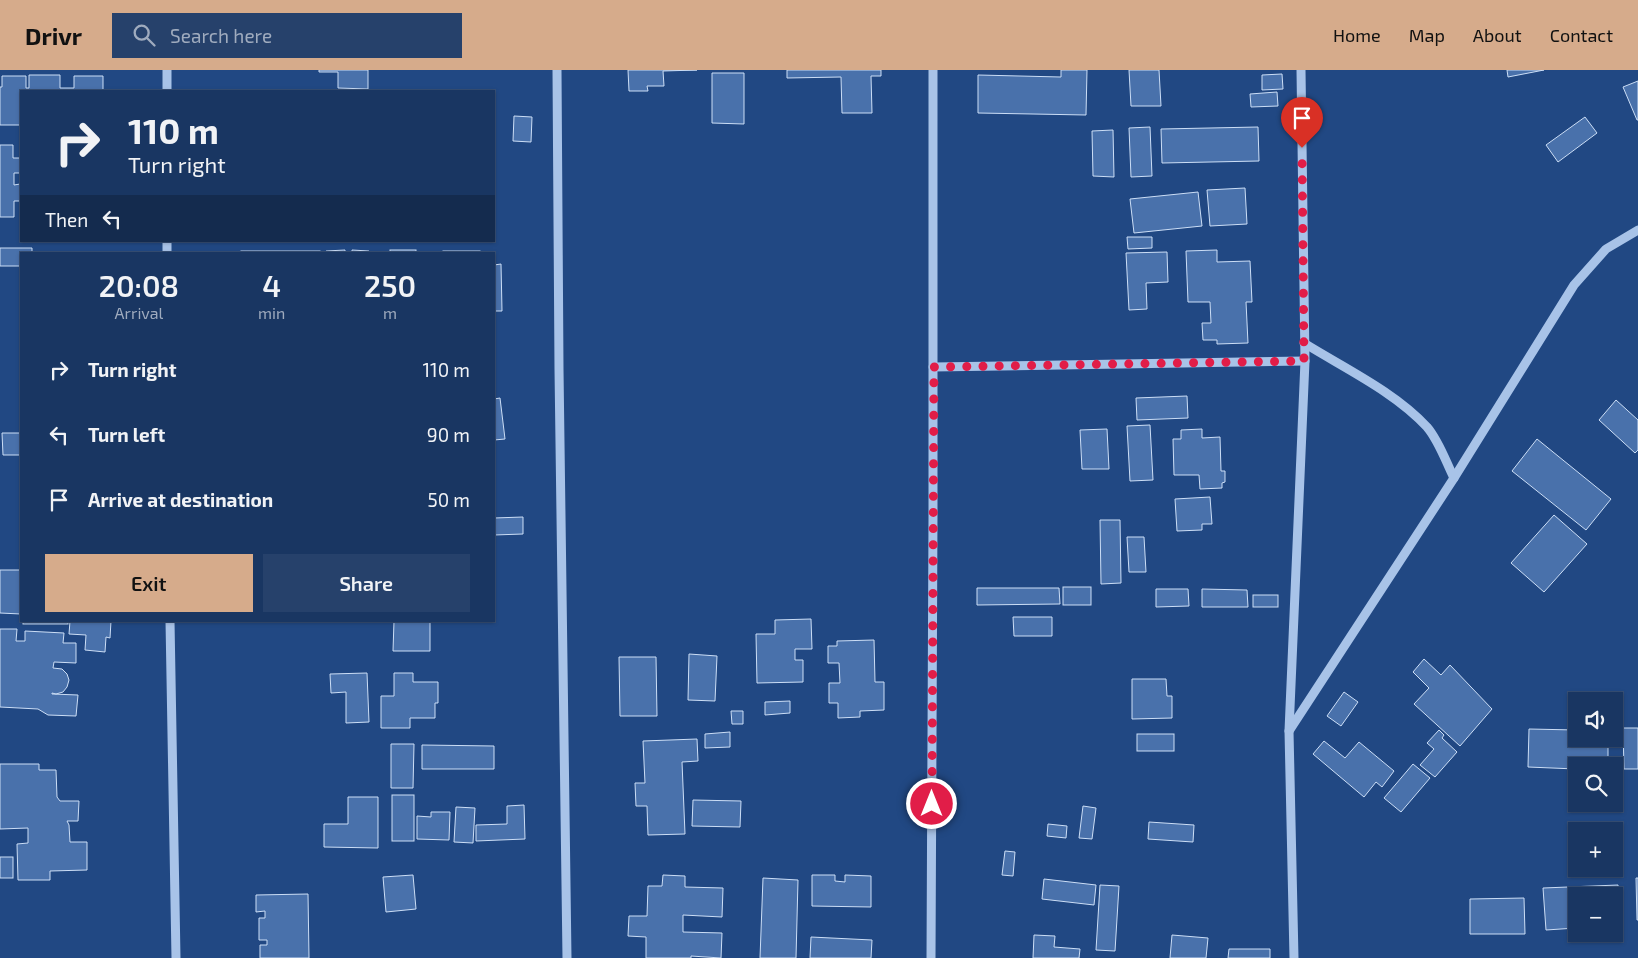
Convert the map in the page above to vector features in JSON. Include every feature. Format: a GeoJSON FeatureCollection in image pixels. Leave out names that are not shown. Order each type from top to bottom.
{"type":"FeatureCollection","features":[{"type":"Feature","properties":{"kind":"street"},"geometry":{"type":"LineString","coordinates":[[167,70],[167,90]]}},
{"type":"Feature","properties":{"kind":"street"},"geometry":{"type":"LineString","coordinates":[[557,70],[567,958]]}},
{"type":"Feature","properties":{"kind":"street"},"geometry":{"type":"LineString","coordinates":[[931,958],[934,367],[933,70]]}},
{"type":"Feature","properties":{"kind":"street"},"geometry":{"type":"LineString","coordinates":[[1294,958],[1289,732],[1304,361],[1301,70]]}},
{"type":"Feature","properties":{"kind":"street"},"geometry":{"type":"LineString","coordinates":[[1289,732],[1454,478],[1574,285],[1606,249],[1638,230]]}},
{"type":"Feature","properties":{"kind":"street"},"geometry":{"type":"LineString","coordinates":[[1304,343],[1377,387],[1408,410],[1428,429],[1454,478]]}},
{"type":"Feature","properties":{"kind":"street"},"geometry":{"type":"LineString","coordinates":[[934,367],[1304,361]]}},
{"type":"Feature","properties":{"kind":"street"},"geometry":{"type":"LineString","coordinates":[[170,622],[176,958]]}},
{"type":"Feature","properties":{"kind":"building"},"geometry":{"type":"Polygon","coordinates":[[[319,70],[368,70],[368,89],[338,88],[338,72],[319,72],[319,70]]]}},
{"type":"Feature","properties":{"kind":"building"},"geometry":{"type":"Polygon","coordinates":[[[628,70],[697,70],[663,71],[664,86],[647,86],[648,91],[629,91],[628,70]]]}},
{"type":"Feature","properties":{"kind":"building"},"geometry":{"type":"Polygon","coordinates":[[[787,70],[881,70],[881,76],[871,76],[872,113],[842,113],[841,77],[787,78],[787,70]]]}},
{"type":"Feature","properties":{"kind":"building"},"geometry":{"type":"Polygon","coordinates":[[[1061,70],[1087,70],[1086,115],[978,113],[978,75],[1061,77],[1061,70]]]}},
{"type":"Feature","properties":{"kind":"building"},"geometry":{"type":"Polygon","coordinates":[[[1129,70],[1159,70],[1161,106],[1131,106],[1129,70]]]}},
{"type":"Feature","properties":{"kind":"building"},"geometry":{"type":"Polygon","coordinates":[[[1507,70],[1544,70],[1508,77],[1507,70]]]}},
{"type":"Feature","properties":{"kind":"building"},"geometry":{"type":"Polygon","coordinates":[[[712,73],[744,73],[744,124],[712,123],[712,73]]]}},
{"type":"Feature","properties":{"kind":"building"},"geometry":{"type":"Polygon","coordinates":[[[1282,74],[1283,89],[1262,90],[1262,75],[1282,74]]]}},
{"type":"Feature","properties":{"kind":"building"},"geometry":{"type":"Polygon","coordinates":[[[29,75],[60,75],[60,88],[74,88],[74,76],[103,76],[103,90],[20,90],[20,125],[0,125],[0,87],[2,87],[2,76],[26,76],[26,88],[29,88],[29,75]]]}},
{"type":"Feature","properties":{"kind":"building"},"geometry":{"type":"Polygon","coordinates":[[[1638,81],[1638,120],[1637,120],[1623,87],[1638,81]]]}},
{"type":"Feature","properties":{"kind":"building"},"geometry":{"type":"Polygon","coordinates":[[[1277,92],[1278,106],[1251,107],[1250,94],[1277,92]]]}},
{"type":"Feature","properties":{"kind":"building"},"geometry":{"type":"Polygon","coordinates":[[[514,116],[532,117],[531,142],[513,141],[514,116]]]}},
{"type":"Feature","properties":{"kind":"building"},"geometry":{"type":"Polygon","coordinates":[[[1585,117],[1597,133],[1558,162],[1546,145],[1585,117]]]}},
{"type":"Feature","properties":{"kind":"building"},"geometry":{"type":"Polygon","coordinates":[[[1150,127],[1152,176],[1131,177],[1129,128],[1150,127]]]}},
{"type":"Feature","properties":{"kind":"building"},"geometry":{"type":"Polygon","coordinates":[[[1258,127],[1259,161],[1162,163],[1161,129],[1258,127]]]}},
{"type":"Feature","properties":{"kind":"building"},"geometry":{"type":"Polygon","coordinates":[[[1113,130],[1114,177],[1093,176],[1092,131],[1113,130]]]}},
{"type":"Feature","properties":{"kind":"building"},"geometry":{"type":"Polygon","coordinates":[[[0,145],[13,145],[13,158],[20,158],[20,173],[14,173],[14,185],[20,184],[20,201],[14,201],[14,217],[0,217],[0,145]]]}},
{"type":"Feature","properties":{"kind":"building"},"geometry":{"type":"Polygon","coordinates":[[[1245,188],[1247,224],[1210,226],[1207,190],[1245,188]]]}},
{"type":"Feature","properties":{"kind":"building"},"geometry":{"type":"Polygon","coordinates":[[[1198,192],[1202,226],[1134,233],[1130,199],[1198,192]]]}},
{"type":"Feature","properties":{"kind":"building"},"geometry":{"type":"Polygon","coordinates":[[[1127,237],[1152,237],[1152,248],[1128,249],[1127,237]]]}},
{"type":"Feature","properties":{"kind":"building"},"geometry":{"type":"Polygon","coordinates":[[[0,248],[32,248],[32,252],[20,252],[20,266],[0,266],[0,248]]]}},
{"type":"Feature","properties":{"kind":"building"},"geometry":{"type":"Polygon","coordinates":[[[345,250],[345,252],[326,252],[345,250]]]}},
{"type":"Feature","properties":{"kind":"building"},"geometry":{"type":"Polygon","coordinates":[[[352,250],[369,251],[369,252],[352,252],[352,250]]]}},
{"type":"Feature","properties":{"kind":"building"},"geometry":{"type":"Polygon","coordinates":[[[390,250],[416,250],[416,252],[390,252],[390,250]]]}},
{"type":"Feature","properties":{"kind":"building"},"geometry":{"type":"Polygon","coordinates":[[[1217,250],[1217,262],[1250,261],[1252,302],[1246,302],[1248,343],[1217,344],[1217,340],[1203,340],[1202,323],[1211,323],[1210,302],[1188,302],[1186,251],[1217,250]]]}},
{"type":"Feature","properties":{"kind":"building"},"geometry":{"type":"Polygon","coordinates":[[[241,251],[320,251],[320,252],[241,251]]]}},
{"type":"Feature","properties":{"kind":"building"},"geometry":{"type":"Polygon","coordinates":[[[443,251],[480,251],[480,252],[443,251]]]}},
{"type":"Feature","properties":{"kind":"building"},"geometry":{"type":"Polygon","coordinates":[[[1167,252],[1168,282],[1146,283],[1147,309],[1129,310],[1126,253],[1167,252]]]}},
{"type":"Feature","properties":{"kind":"building"},"geometry":{"type":"Polygon","coordinates":[[[501,264],[502,311],[495,311],[495,265],[501,264]]]}},
{"type":"Feature","properties":{"kind":"building"},"geometry":{"type":"Polygon","coordinates":[[[1187,396],[1188,418],[1137,420],[1136,398],[1187,396]]]}},
{"type":"Feature","properties":{"kind":"building"},"geometry":{"type":"Polygon","coordinates":[[[500,398],[505,439],[495,440],[495,399],[500,398]]]}},
{"type":"Feature","properties":{"kind":"building"},"geometry":{"type":"Polygon","coordinates":[[[1616,400],[1638,420],[1638,450],[1635,453],[1599,420],[1616,400]]]}},
{"type":"Feature","properties":{"kind":"building"},"geometry":{"type":"Polygon","coordinates":[[[1150,425],[1153,480],[1130,481],[1127,426],[1150,425]]]}},
{"type":"Feature","properties":{"kind":"building"},"geometry":{"type":"Polygon","coordinates":[[[1107,429],[1109,469],[1082,469],[1080,430],[1107,429]]]}},
{"type":"Feature","properties":{"kind":"building"},"geometry":{"type":"Polygon","coordinates":[[[1202,429],[1202,438],[1220,437],[1221,471],[1225,471],[1225,482],[1222,483],[1222,488],[1200,489],[1199,475],[1174,475],[1173,439],[1181,439],[1181,430],[1202,429]]]}},
{"type":"Feature","properties":{"kind":"building"},"geometry":{"type":"Polygon","coordinates":[[[2,433],[20,433],[20,455],[3,455],[2,433]]]}},
{"type":"Feature","properties":{"kind":"building"},"geometry":{"type":"Polygon","coordinates":[[[1537,439],[1611,499],[1586,530],[1512,471],[1537,439]]]}},
{"type":"Feature","properties":{"kind":"building"},"geometry":{"type":"Polygon","coordinates":[[[1210,497],[1212,524],[1202,524],[1202,530],[1177,531],[1175,499],[1210,497]]]}},
{"type":"Feature","properties":{"kind":"building"},"geometry":{"type":"Polygon","coordinates":[[[1554,515],[1587,544],[1544,592],[1511,563],[1554,515]]]}},
{"type":"Feature","properties":{"kind":"building"},"geometry":{"type":"Polygon","coordinates":[[[523,517],[523,534],[495,535],[495,518],[523,517]]]}},
{"type":"Feature","properties":{"kind":"building"},"geometry":{"type":"Polygon","coordinates":[[[1100,520],[1120,520],[1121,583],[1101,584],[1100,520]]]}},
{"type":"Feature","properties":{"kind":"building"},"geometry":{"type":"Polygon","coordinates":[[[1127,537],[1144,537],[1146,572],[1129,572],[1127,537]]]}},
{"type":"Feature","properties":{"kind":"building"},"geometry":{"type":"Polygon","coordinates":[[[0,570],[20,570],[20,614],[0,613],[0,570]]]}},
{"type":"Feature","properties":{"kind":"building"},"geometry":{"type":"Polygon","coordinates":[[[1063,587],[1091,587],[1091,605],[1063,605],[1063,587]]]}},
{"type":"Feature","properties":{"kind":"building"},"geometry":{"type":"Polygon","coordinates":[[[977,588],[1059,588],[1060,604],[977,605],[977,588]]]}},
{"type":"Feature","properties":{"kind":"building"},"geometry":{"type":"Polygon","coordinates":[[[1156,589],[1188,589],[1189,606],[1156,607],[1156,589]]]}},
{"type":"Feature","properties":{"kind":"building"},"geometry":{"type":"Polygon","coordinates":[[[1202,589],[1247,590],[1248,607],[1202,607],[1202,589]]]}},
{"type":"Feature","properties":{"kind":"building"},"geometry":{"type":"Polygon","coordinates":[[[1253,595],[1278,595],[1278,607],[1253,607],[1253,595]]]}},
{"type":"Feature","properties":{"kind":"building"},"geometry":{"type":"Polygon","coordinates":[[[1013,617],[1052,617],[1052,636],[1014,636],[1013,617]]]}},
{"type":"Feature","properties":{"kind":"building"},"geometry":{"type":"Polygon","coordinates":[[[811,619],[812,649],[795,649],[795,660],[803,660],[803,682],[757,683],[756,634],[775,634],[775,620],[811,619]]]}},
{"type":"Feature","properties":{"kind":"building"},"geometry":{"type":"Polygon","coordinates":[[[23,622],[68,622],[68,624],[23,624],[23,622]]]}},
{"type":"Feature","properties":{"kind":"building"},"geometry":{"type":"Polygon","coordinates":[[[70,622],[111,622],[110,638],[106,637],[105,652],[85,650],[86,635],[69,634],[70,622]]]}},
{"type":"Feature","properties":{"kind":"building"},"geometry":{"type":"Polygon","coordinates":[[[394,622],[430,622],[430,651],[393,651],[394,622]]]}},
{"type":"Feature","properties":{"kind":"building"},"geometry":{"type":"Polygon","coordinates":[[[0,629],[17,629],[16,641],[25,641],[25,631],[64,633],[63,643],[76,643],[76,663],[54,662],[53,668],[62,669],[67,674],[69,680],[63,692],[52,694],[78,695],[76,716],[48,715],[38,709],[0,707],[0,629]]]}},
{"type":"Feature","properties":{"kind":"building"},"geometry":{"type":"Polygon","coordinates":[[[874,640],[875,682],[884,682],[884,710],[860,711],[860,717],[838,718],[838,703],[829,703],[829,683],[840,683],[839,663],[828,663],[828,646],[837,646],[837,641],[874,640]]]}},
{"type":"Feature","properties":{"kind":"building"},"geometry":{"type":"Polygon","coordinates":[[[689,654],[717,656],[715,701],[688,700],[689,654]]]}},
{"type":"Feature","properties":{"kind":"building"},"geometry":{"type":"Polygon","coordinates":[[[619,657],[656,657],[657,716],[620,716],[619,657]]]}},
{"type":"Feature","properties":{"kind":"building"},"geometry":{"type":"Polygon","coordinates":[[[1424,659],[1441,675],[1450,665],[1492,709],[1460,746],[1414,704],[1429,688],[1413,672],[1424,659]]]}},
{"type":"Feature","properties":{"kind":"building"},"geometry":{"type":"Polygon","coordinates":[[[367,673],[369,722],[346,723],[346,692],[331,693],[330,674],[367,673]]]}},
{"type":"Feature","properties":{"kind":"building"},"geometry":{"type":"Polygon","coordinates":[[[394,673],[413,673],[413,682],[438,682],[438,703],[435,703],[435,718],[410,718],[410,728],[381,728],[381,696],[394,696],[394,673]]]}},
{"type":"Feature","properties":{"kind":"building"},"geometry":{"type":"Polygon","coordinates":[[[1132,679],[1166,679],[1167,696],[1172,696],[1172,718],[1132,719],[1132,679]]]}},
{"type":"Feature","properties":{"kind":"building"},"geometry":{"type":"Polygon","coordinates":[[[1344,692],[1358,702],[1341,726],[1327,716],[1344,692]]]}},
{"type":"Feature","properties":{"kind":"building"},"geometry":{"type":"Polygon","coordinates":[[[790,701],[790,713],[765,715],[765,702],[790,701]]]}},
{"type":"Feature","properties":{"kind":"building"},"geometry":{"type":"Polygon","coordinates":[[[731,711],[743,711],[743,724],[732,724],[731,711]]]}},
{"type":"Feature","properties":{"kind":"building"},"geometry":{"type":"Polygon","coordinates":[[[1623,728],[1638,728],[1638,769],[1624,769],[1623,728]]]}},
{"type":"Feature","properties":{"kind":"building"},"geometry":{"type":"Polygon","coordinates":[[[1529,729],[1568,730],[1568,747],[1608,747],[1608,757],[1568,757],[1568,769],[1528,767],[1529,729]]]}},
{"type":"Feature","properties":{"kind":"building"},"geometry":{"type":"Polygon","coordinates":[[[1439,730],[1444,735],[1442,738],[1457,752],[1435,777],[1420,765],[1434,749],[1427,743],[1439,730]]]}},
{"type":"Feature","properties":{"kind":"building"},"geometry":{"type":"Polygon","coordinates":[[[730,732],[730,747],[705,748],[705,734],[730,732]]]}},
{"type":"Feature","properties":{"kind":"building"},"geometry":{"type":"Polygon","coordinates":[[[1137,734],[1174,734],[1174,751],[1137,751],[1137,734]]]}},
{"type":"Feature","properties":{"kind":"building"},"geometry":{"type":"Polygon","coordinates":[[[697,739],[698,761],[682,762],[685,834],[648,835],[647,806],[636,806],[635,783],[645,783],[643,741],[697,739]]]}},
{"type":"Feature","properties":{"kind":"building"},"geometry":{"type":"Polygon","coordinates":[[[1324,741],[1345,758],[1359,742],[1394,771],[1382,787],[1376,782],[1364,797],[1313,754],[1324,741]]]}},
{"type":"Feature","properties":{"kind":"building"},"geometry":{"type":"Polygon","coordinates":[[[391,744],[414,744],[413,788],[391,788],[391,744]]]}},
{"type":"Feature","properties":{"kind":"building"},"geometry":{"type":"Polygon","coordinates":[[[422,745],[494,746],[494,769],[422,769],[422,745]]]}},
{"type":"Feature","properties":{"kind":"building"},"geometry":{"type":"Polygon","coordinates":[[[0,764],[39,764],[39,770],[56,770],[57,797],[60,801],[79,801],[78,821],[67,821],[70,842],[87,842],[87,870],[50,871],[50,880],[18,880],[17,844],[28,843],[28,828],[0,829],[0,764]]]}},
{"type":"Feature","properties":{"kind":"building"},"geometry":{"type":"Polygon","coordinates":[[[1413,764],[1430,778],[1401,812],[1384,798],[1413,764]]]}},
{"type":"Feature","properties":{"kind":"building"},"geometry":{"type":"Polygon","coordinates":[[[392,795],[414,795],[414,841],[392,841],[392,795]]]}},
{"type":"Feature","properties":{"kind":"building"},"geometry":{"type":"Polygon","coordinates":[[[348,797],[378,797],[378,848],[324,847],[324,824],[348,824],[348,797]]]}},
{"type":"Feature","properties":{"kind":"building"},"geometry":{"type":"Polygon","coordinates":[[[693,800],[741,801],[740,827],[692,826],[693,800]]]}},
{"type":"Feature","properties":{"kind":"building"},"geometry":{"type":"Polygon","coordinates":[[[524,805],[525,839],[476,841],[476,825],[507,824],[507,806],[524,805]]]}},
{"type":"Feature","properties":{"kind":"building"},"geometry":{"type":"Polygon","coordinates":[[[1083,806],[1096,808],[1092,839],[1079,838],[1083,806]]]}},
{"type":"Feature","properties":{"kind":"building"},"geometry":{"type":"Polygon","coordinates":[[[456,807],[475,808],[473,843],[454,842],[456,807]]]}},
{"type":"Feature","properties":{"kind":"building"},"geometry":{"type":"Polygon","coordinates":[[[431,812],[450,812],[449,840],[417,839],[417,816],[431,817],[431,812]]]}},
{"type":"Feature","properties":{"kind":"building"},"geometry":{"type":"Polygon","coordinates":[[[1149,822],[1194,825],[1193,842],[1148,839],[1149,822]]]}},
{"type":"Feature","properties":{"kind":"building"},"geometry":{"type":"Polygon","coordinates":[[[1048,824],[1067,826],[1066,838],[1047,836],[1048,824]]]}},
{"type":"Feature","properties":{"kind":"building"},"geometry":{"type":"Polygon","coordinates":[[[1005,851],[1015,852],[1013,876],[1002,875],[1005,851]]]}},
{"type":"Feature","properties":{"kind":"building"},"geometry":{"type":"Polygon","coordinates":[[[0,857],[13,857],[13,878],[0,878],[0,857]]]}},
{"type":"Feature","properties":{"kind":"building"},"geometry":{"type":"Polygon","coordinates":[[[413,875],[416,909],[386,912],[383,877],[413,875]]]}},
{"type":"Feature","properties":{"kind":"building"},"geometry":{"type":"Polygon","coordinates":[[[663,875],[685,876],[685,887],[723,888],[722,917],[683,915],[683,932],[722,933],[721,958],[691,956],[691,958],[646,958],[646,937],[628,936],[629,916],[647,916],[648,886],[662,886],[663,875]]]}},
{"type":"Feature","properties":{"kind":"building"},"geometry":{"type":"Polygon","coordinates":[[[812,875],[835,875],[835,881],[845,882],[845,875],[871,876],[871,907],[812,906],[812,875]]]}},
{"type":"Feature","properties":{"kind":"building"},"geometry":{"type":"Polygon","coordinates":[[[763,878],[798,880],[796,958],[760,958],[763,878]]]}},
{"type":"Feature","properties":{"kind":"building"},"geometry":{"type":"Polygon","coordinates":[[[1636,878],[1638,878],[1638,920],[1637,920],[1636,878]]]}},
{"type":"Feature","properties":{"kind":"building"},"geometry":{"type":"Polygon","coordinates":[[[1044,879],[1096,885],[1094,905],[1042,899],[1044,879]]]}},
{"type":"Feature","properties":{"kind":"building"},"geometry":{"type":"Polygon","coordinates":[[[1100,885],[1119,886],[1115,951],[1096,950],[1100,885]]]}},
{"type":"Feature","properties":{"kind":"building"},"geometry":{"type":"Polygon","coordinates":[[[1618,885],[1618,887],[1568,887],[1618,885]]]}},
{"type":"Feature","properties":{"kind":"building"},"geometry":{"type":"Polygon","coordinates":[[[1568,887],[1568,929],[1546,930],[1543,888],[1568,887]]]}},
{"type":"Feature","properties":{"kind":"building"},"geometry":{"type":"Polygon","coordinates":[[[308,894],[309,958],[260,958],[260,945],[267,945],[267,940],[259,940],[259,918],[265,918],[265,911],[256,912],[256,895],[308,894]]]}},
{"type":"Feature","properties":{"kind":"building"},"geometry":{"type":"Polygon","coordinates":[[[1524,898],[1525,934],[1470,934],[1470,899],[1524,898]]]}},
{"type":"Feature","properties":{"kind":"building"},"geometry":{"type":"Polygon","coordinates":[[[1034,935],[1055,936],[1054,947],[1080,949],[1079,958],[1033,958],[1034,935]]]}},
{"type":"Feature","properties":{"kind":"building"},"geometry":{"type":"Polygon","coordinates":[[[1172,935],[1208,938],[1206,958],[1170,958],[1172,935]]]}},
{"type":"Feature","properties":{"kind":"building"},"geometry":{"type":"Polygon","coordinates":[[[811,937],[872,940],[871,958],[810,958],[811,937]]]}},
{"type":"Feature","properties":{"kind":"building"},"geometry":{"type":"Polygon","coordinates":[[[1229,949],[1270,949],[1270,958],[1228,958],[1229,949]]]}},
{"type":"Feature","properties":{"kind":"route"},"geometry":{"type":"LineString","coordinates":[[932,804],[934,367],[1304,361],[1302,148]]}}]}
